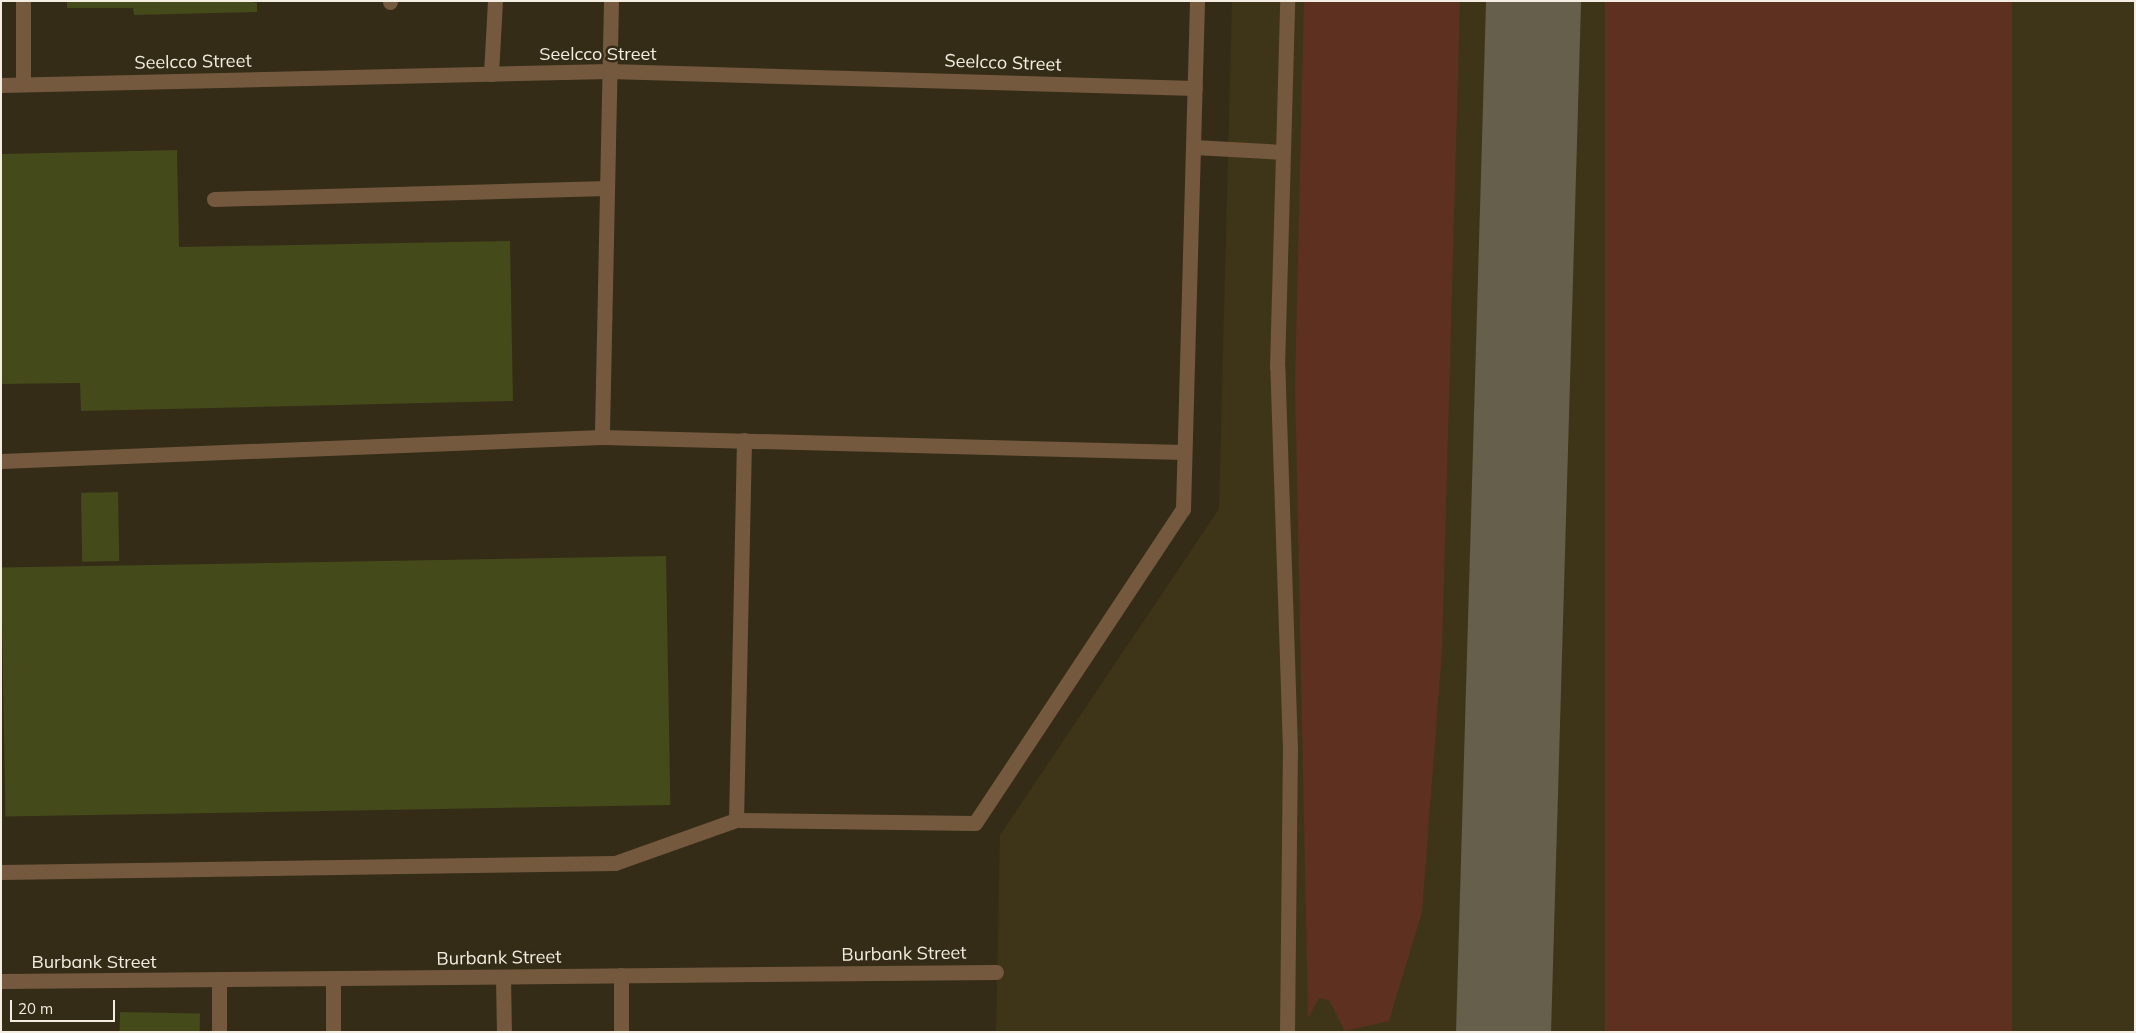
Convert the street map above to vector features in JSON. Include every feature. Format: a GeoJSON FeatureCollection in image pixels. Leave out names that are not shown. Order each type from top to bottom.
{"type":"FeatureCollection","features":[{"type":"Feature","properties":{"kind":"street"},"geometry":{"type":"LineString","coordinates":[[23,84],[24,1]]}},
{"type":"Feature","properties":{"kind":"street"},"geometry":{"type":"LineString","coordinates":[[492,74],[495,1]]}},
{"type":"Feature","properties":{"kind":"street"},"geometry":{"type":"LineString","coordinates":[[602,437],[611,1]]}},
{"type":"Feature","properties":{"kind":"street"},"geometry":{"type":"LineString","coordinates":[[1,872],[615,863],[736,820],[975,823],[1183,509],[1197,1]]}},
{"type":"Feature","properties":{"kind":"street"},"geometry":{"type":"LineString","coordinates":[[1287,1032],[1290,749],[1277,367],[1288,1]]}},
{"type":"Feature","properties":{"kind":"street","name":"Seelcco Street"},"geometry":{"type":"LineString","coordinates":[[1,85],[610,71],[1195,88]]}},
{"type":"Feature","properties":{"kind":"street"},"geometry":{"type":"LineString","coordinates":[[1194,147],[1283,152]]}},
{"type":"Feature","properties":{"kind":"street"},"geometry":{"type":"LineString","coordinates":[[214,199],[607,188]]}},
{"type":"Feature","properties":{"kind":"street"},"geometry":{"type":"LineString","coordinates":[[1,461],[602,437],[1184,452]]}},
{"type":"Feature","properties":{"kind":"street"},"geometry":{"type":"LineString","coordinates":[[736,820],[744,440]]}},
{"type":"Feature","properties":{"kind":"street","name":"Burbank Street"},"geometry":{"type":"LineString","coordinates":[[1,981],[996,972]]}},
{"type":"Feature","properties":{"kind":"street"},"geometry":{"type":"LineString","coordinates":[[621,975],[622,1032]]}},
{"type":"Feature","properties":{"kind":"street"},"geometry":{"type":"LineString","coordinates":[[503,976],[504,1032]]}},
{"type":"Feature","properties":{"kind":"street"},"geometry":{"type":"LineString","coordinates":[[333,978],[333,1032]]}},
{"type":"Feature","properties":{"kind":"street"},"geometry":{"type":"LineString","coordinates":[[219,979],[219,1032]]}},
{"type":"Feature","properties":{"kind":"shaded area"},"geometry":{"type":"Polygon","coordinates":[[[1232,1],[2135,1],[2135,1032],[996,1032],[1000,835],[1219,509],[1232,1]]]}},
{"type":"Feature","properties":{"kind":"shaded area"},"geometry":{"type":"Polygon","coordinates":[[[1304,1],[1460,1],[1442,651],[1422,912],[1389,1021],[1345,1031],[1329,1000],[1319,998],[1308,1018],[1295,382],[1304,1]]]}},
{"type":"Feature","properties":{"kind":"shaded area"},"geometry":{"type":"Polygon","coordinates":[[[1605,1],[2012,1],[2012,1032],[1605,1032],[1605,1]]]}},
{"type":"Feature","properties":{"kind":"building"},"geometry":{"type":"Polygon","coordinates":[[[67,1],[250,1],[257,3],[257,12],[134,15],[133,8],[67,8],[67,1]]]}},
{"type":"Feature","properties":{"kind":"building"},"geometry":{"type":"Polygon","coordinates":[[[177,150],[179,247],[510,241],[513,401],[81,411],[80,383],[1,384],[1,154],[177,150]]]}},
{"type":"Feature","properties":{"kind":"building"},"geometry":{"type":"Polygon","coordinates":[[[118,492],[119,561],[82,562],[81,493],[118,492]]]}},
{"type":"Feature","properties":{"kind":"building"},"geometry":{"type":"Polygon","coordinates":[[[666,556],[670,805],[5,817],[1,568],[666,556]]]}},
{"type":"Feature","properties":{"kind":"building"},"geometry":{"type":"Polygon","coordinates":[[[120,1012],[200,1013],[200,1032],[120,1032],[120,1012]]]}},
{"type":"Feature","properties":{"kind":"taxiway"},"geometry":{"type":"LineString","coordinates":[[1503,1032],[1533,1]]}}]}
